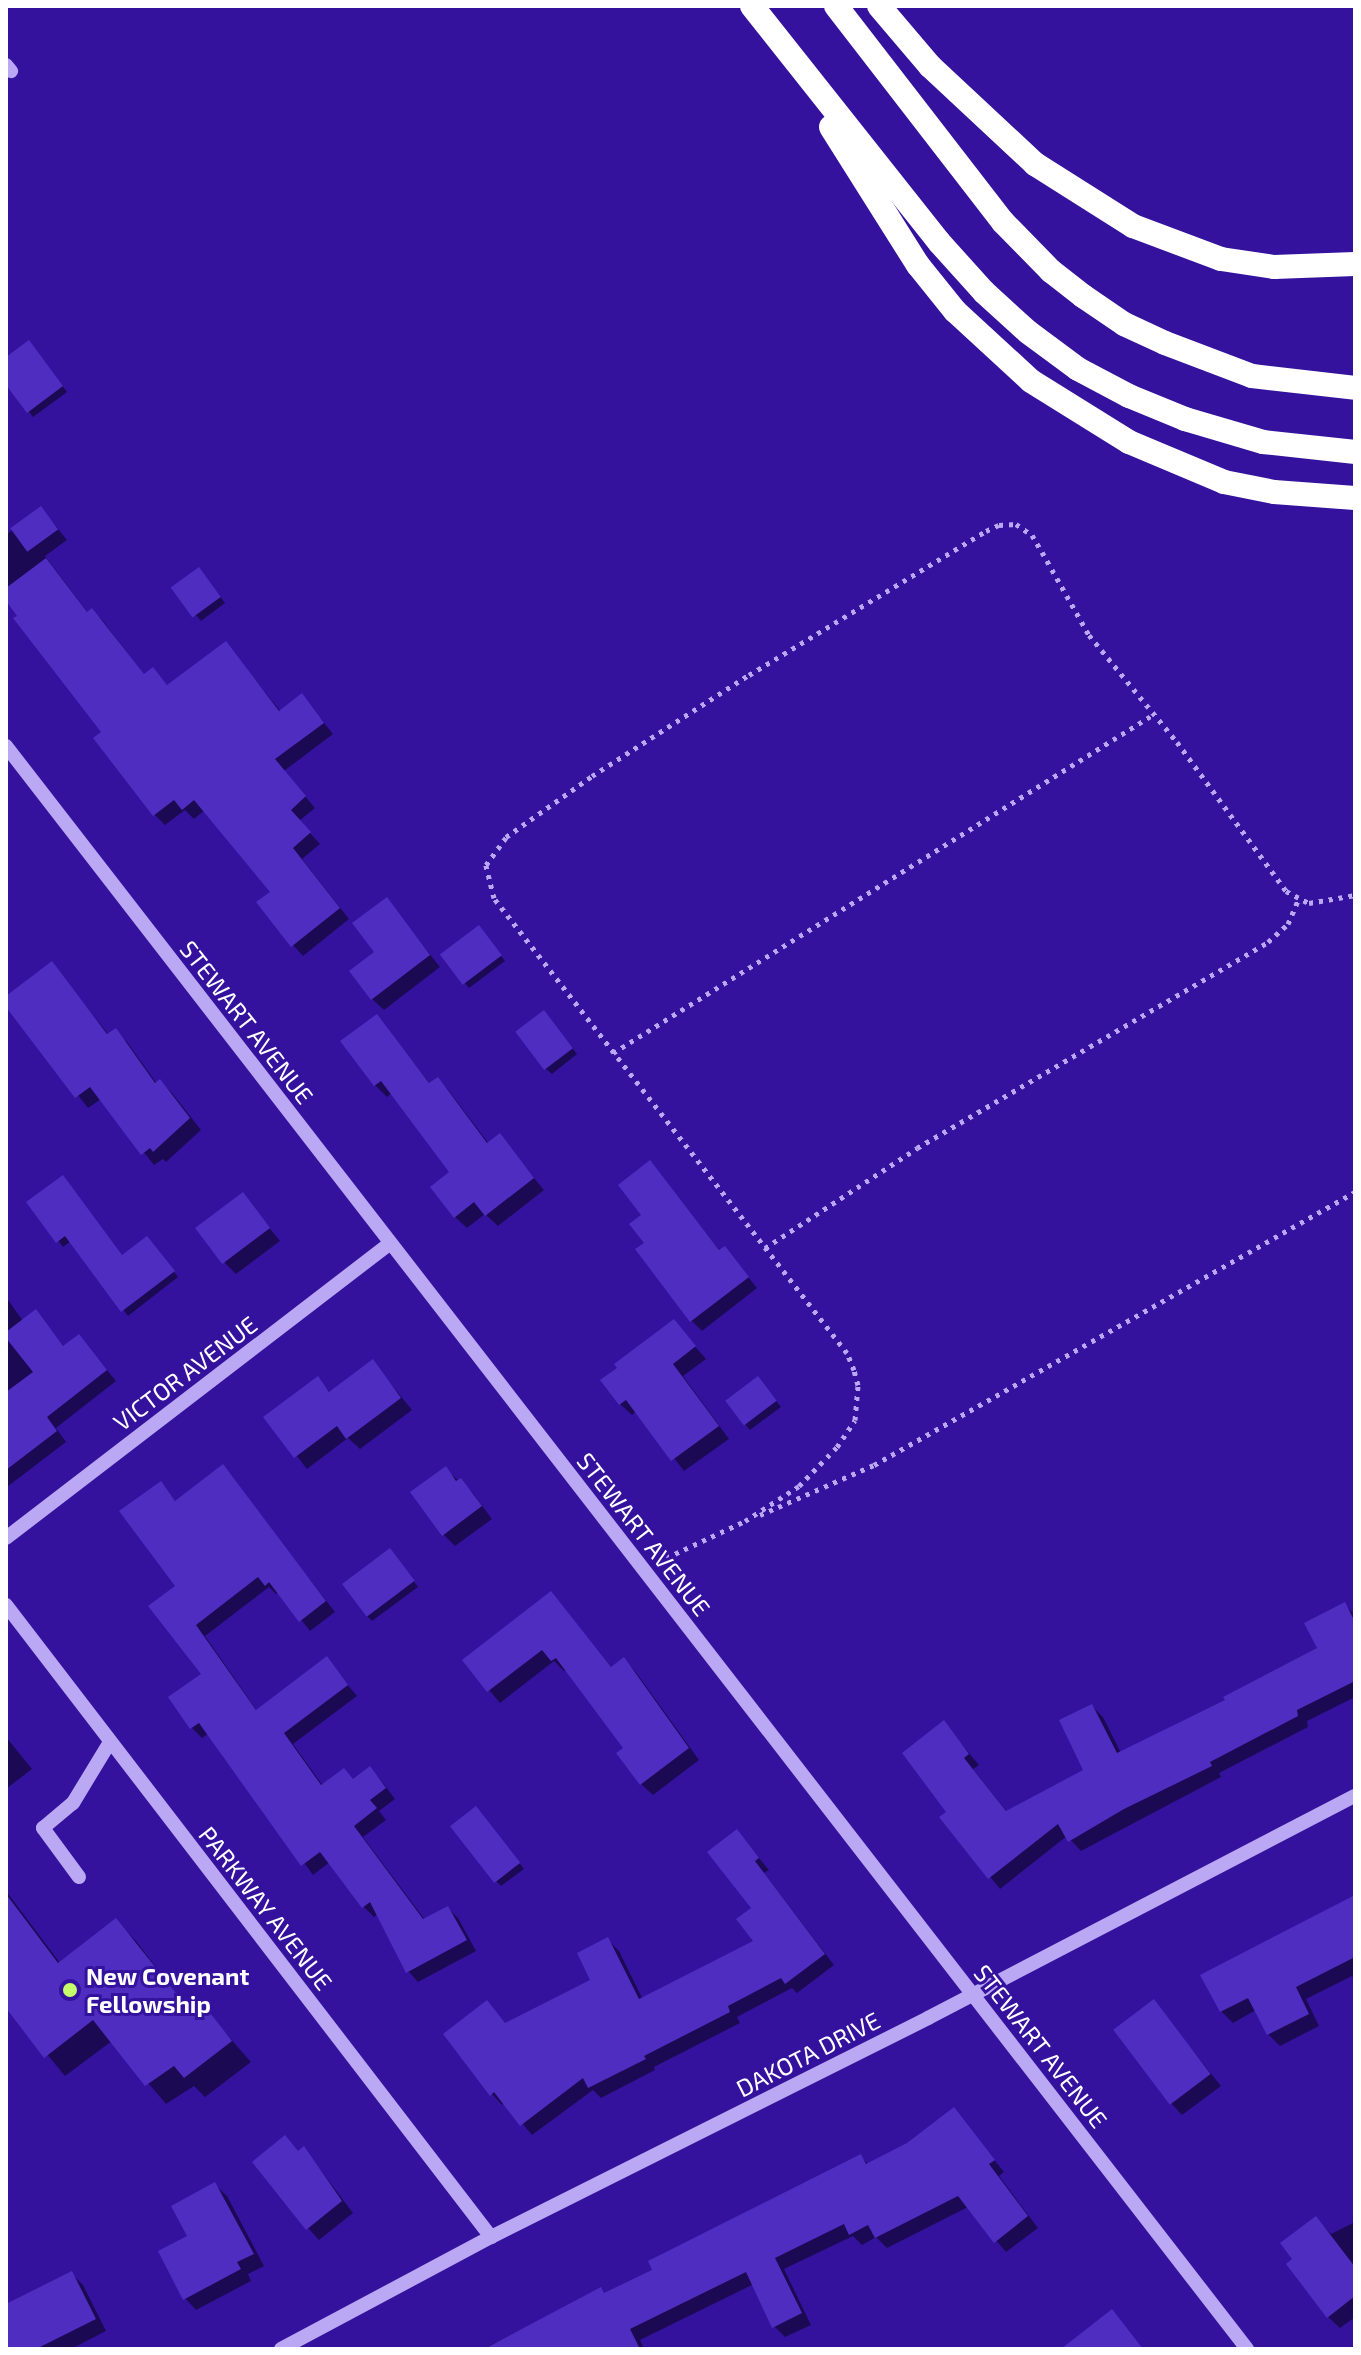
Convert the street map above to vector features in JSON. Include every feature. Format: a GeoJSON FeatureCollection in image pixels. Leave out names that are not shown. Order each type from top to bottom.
{"type":"FeatureCollection","features":[{"type":"Feature","properties":{"kind":"highway"},"geometry":{"type":"LineString","coordinates":[[752,6],[939,242],[984,292],[1028,332],[1078,369],[1129,396],[1185,419],[1263,442],[1355,452]]}},
{"type":"Feature","properties":{"kind":"highway"},"geometry":{"type":"LineString","coordinates":[[836,6],[1003,222],[1051,271],[1083,296],[1124,324],[1252,376],[1355,388]]}},
{"type":"Feature","properties":{"kind":"highway"},"geometry":{"type":"LineString","coordinates":[[879,6],[930,66],[1023,154],[1076,193],[1133,226],[1221,259],[1274,267],[1355,264]]}},
{"type":"Feature","properties":{"kind":"highway"},"geometry":{"type":"LineString","coordinates":[[785,49],[918,265],[955,311],[1031,381],[1129,442],[1224,482],[1274,492],[1355,498]]}},
{"type":"Feature","properties":{"kind":"street","name":"STEWART AVENUE"},"geometry":{"type":"LineString","coordinates":[[6,746],[1247,2349]]}},
{"type":"Feature","properties":{"kind":"street","name":"VICTOR AVENUE"},"geometry":{"type":"LineString","coordinates":[[6,1538],[390,1243]]}},
{"type":"Feature","properties":{"kind":"street","name":"PARKWAY AVENUE"},"geometry":{"type":"LineString","coordinates":[[6,1605],[491,2237]]}},
{"type":"Feature","properties":{"kind":"street"},"geometry":{"type":"LineString","coordinates":[[79,1877],[43,1828],[73,1803],[110,1742]]}},
{"type":"Feature","properties":{"kind":"street","name":"DAKOTA DRIVE"},"geometry":{"type":"LineString","coordinates":[[281,2349],[491,2237],[974,1995],[1355,1796]]}},
{"type":"Feature","properties":{"kind":"path"},"geometry":{"type":"LineString","coordinates":[[745,1521],[815,1471],[855,1420],[858,1385],[847,1353],[501,907],[486,876],[486,865],[515,831],[687,714],[986,531],[1016,524],[1032,535],[1089,635],[1154,714],[1286,891],[1298,900],[1314,902],[1355,895]]}},
{"type":"Feature","properties":{"kind":"path"},"geometry":{"type":"LineString","coordinates":[[613,1053],[1154,714]]}},
{"type":"Feature","properties":{"kind":"path"},"geometry":{"type":"LineString","coordinates":[[765,1248],[917,1148],[1268,942],[1288,924],[1298,900]]}},
{"type":"Feature","properties":{"kind":"path"},"geometry":{"type":"LineString","coordinates":[[643,1569],[874,1465],[1355,1192]]}},
{"type":"Feature","properties":{"kind":"building"},"geometry":{"type":"Polygon","coordinates":[[[29,340],[63,386],[27,413],[6,385],[6,357],[29,340]]]}},
{"type":"Feature","properties":{"kind":"building"},"geometry":{"type":"Polygon","coordinates":[[[41,506],[58,529],[27,552],[10,528],[41,506]]]}},
{"type":"Feature","properties":{"kind":"building"},"geometry":{"type":"Polygon","coordinates":[[[46,558],[87,612],[92,608],[144,674],[153,667],[167,685],[226,641],[279,711],[302,693],[324,723],[275,759],[306,796],[291,810],[311,832],[293,848],[340,908],[291,947],[256,902],[270,892],[194,800],[182,810],[174,800],[153,816],[93,738],[101,732],[13,618],[17,616],[6,601],[6,588],[46,558]]]}},
{"type":"Feature","properties":{"kind":"building"},"geometry":{"type":"Polygon","coordinates":[[[199,567],[221,597],[192,618],[171,588],[199,567]]]}},
{"type":"Feature","properties":{"kind":"building"},"geometry":{"type":"Polygon","coordinates":[[[387,897],[430,955],[371,1000],[349,971],[374,952],[352,923],[387,897]]]}},
{"type":"Feature","properties":{"kind":"building"},"geometry":{"type":"Polygon","coordinates":[[[479,925],[502,955],[463,985],[440,954],[479,925]]]}},
{"type":"Feature","properties":{"kind":"building"},"geometry":{"type":"Polygon","coordinates":[[[52,961],[107,1034],[116,1028],[155,1083],[160,1079],[190,1118],[153,1152],[150,1148],[141,1155],[90,1087],[75,1098],[6,1007],[6,996],[52,961]]]}},
{"type":"Feature","properties":{"kind":"building"},"geometry":{"type":"Polygon","coordinates":[[[544,1010],[573,1048],[544,1070],[515,1032],[544,1010]]]}},
{"type":"Feature","properties":{"kind":"building"},"geometry":{"type":"Polygon","coordinates":[[[377,1014],[429,1083],[438,1077],[487,1143],[500,1133],[534,1178],[485,1216],[474,1202],[454,1218],[430,1187],[449,1172],[381,1081],[374,1086],[340,1041],[377,1014]]]}},
{"type":"Feature","properties":{"kind":"building"},"geometry":{"type":"Polygon","coordinates":[[[650,1160],[719,1250],[725,1246],[749,1277],[690,1322],[635,1249],[644,1243],[629,1224],[641,1215],[618,1185],[650,1160]]]}},
{"type":"Feature","properties":{"kind":"building"},"geometry":{"type":"Polygon","coordinates":[[[63,1175],[122,1255],[147,1236],[175,1271],[121,1312],[65,1236],[56,1243],[26,1202],[63,1175]]]}},
{"type":"Feature","properties":{"kind":"building"},"geometry":{"type":"Polygon","coordinates":[[[243,1192],[270,1228],[222,1264],[195,1228],[243,1192]]]}},
{"type":"Feature","properties":{"kind":"building"},"geometry":{"type":"Polygon","coordinates":[[[36,1309],[63,1346],[79,1334],[107,1370],[47,1417],[57,1431],[6,1470],[6,1392],[33,1372],[6,1338],[6,1332],[36,1309]]]}},
{"type":"Feature","properties":{"kind":"building"},"geometry":{"type":"Polygon","coordinates":[[[674,1319],[696,1346],[673,1364],[719,1426],[671,1461],[626,1400],[619,1405],[600,1380],[617,1368],[614,1364],[674,1319]]]}},
{"type":"Feature","properties":{"kind":"building"},"geometry":{"type":"Polygon","coordinates":[[[373,1359],[401,1398],[346,1439],[337,1426],[294,1458],[263,1417],[318,1376],[329,1392],[373,1359]]]}},
{"type":"Feature","properties":{"kind":"building"},"geometry":{"type":"Polygon","coordinates":[[[758,1376],[777,1401],[744,1425],[725,1401],[758,1376]]]}},
{"type":"Feature","properties":{"kind":"building"},"geometry":{"type":"Polygon","coordinates":[[[223,1464],[326,1601],[299,1622],[269,1582],[265,1586],[258,1577],[196,1625],[256,1710],[327,1656],[348,1685],[284,1733],[321,1785],[344,1768],[353,1779],[370,1766],[386,1788],[370,1800],[377,1808],[354,1826],[423,1919],[448,1906],[467,1940],[406,1973],[370,1902],[362,1908],[320,1852],[301,1866],[199,1723],[190,1729],[168,1697],[201,1674],[148,1606],[175,1586],[119,1511],[161,1481],[175,1501],[223,1464]]]}},
{"type":"Feature","properties":{"kind":"building"},"geometry":{"type":"Polygon","coordinates":[[[446,1466],[456,1481],[461,1478],[482,1506],[442,1536],[410,1492],[446,1466]]]}},
{"type":"Feature","properties":{"kind":"building"},"geometry":{"type":"Polygon","coordinates":[[[390,1548],[415,1581],[367,1617],[342,1584],[390,1548]]]}},
{"type":"Feature","properties":{"kind":"building"},"geometry":{"type":"Polygon","coordinates":[[[551,1591],[611,1667],[624,1657],[689,1748],[640,1785],[616,1753],[623,1748],[556,1658],[551,1661],[542,1650],[487,1692],[462,1660],[551,1591]]]}},
{"type":"Feature","properties":{"kind":"building"},"geometry":{"type":"Polygon","coordinates":[[[1345,1602],[1355,1622],[1355,1681],[1297,1710],[1298,1716],[1210,1762],[1212,1766],[1124,1809],[1068,1842],[1058,1824],[988,1879],[939,1817],[946,1812],[902,1753],[944,1720],[969,1754],[964,1758],[1006,1811],[1083,1770],[1059,1720],[1092,1704],[1117,1753],[1225,1700],[1223,1697],[1317,1648],[1304,1623],[1345,1602]]]}},
{"type":"Feature","properties":{"kind":"building"},"geometry":{"type":"Polygon","coordinates":[[[476,1806],[520,1863],[494,1883],[450,1826],[476,1806]]]}},
{"type":"Feature","properties":{"kind":"building"},"geometry":{"type":"Polygon","coordinates":[[[737,1829],[759,1858],[755,1861],[825,1954],[785,1984],[781,1978],[728,2006],[730,2012],[644,2056],[646,2059],[588,2088],[583,2078],[520,2126],[494,2092],[490,2096],[443,2034],[487,2000],[505,2023],[590,1980],[577,1953],[608,1937],[639,1999],[753,1941],[736,1919],[751,1908],[707,1852],[737,1829]]]}},
{"type":"Feature","properties":{"kind":"building"},"geometry":{"type":"Polygon","coordinates":[[[6,1894],[58,1963],[116,1918],[196,2018],[207,2009],[232,2041],[184,2078],[174,2066],[145,2086],[93,2020],[44,2058],[6,2008],[6,1894]]]}},
{"type":"Feature","properties":{"kind":"building"},"geometry":{"type":"Polygon","coordinates":[[[1355,1895],[1355,1957],[1296,1987],[1309,2014],[1267,2035],[1248,1998],[1220,2012],[1200,1975],[1355,1895]]]}},
{"type":"Feature","properties":{"kind":"building"},"geometry":{"type":"Polygon","coordinates":[[[1154,1999],[1211,2074],[1170,2105],[1113,2030],[1154,1999]]]}},
{"type":"Feature","properties":{"kind":"building"},"geometry":{"type":"Polygon","coordinates":[[[954,2107],[995,2160],[989,2164],[1028,2216],[994,2243],[958,2196],[875,2238],[868,2225],[849,2235],[844,2224],[775,2258],[802,2313],[772,2328],[746,2272],[630,2329],[640,2349],[484,2349],[601,2287],[604,2293],[652,2270],[648,2261],[861,2154],[866,2164],[907,2143],[954,2107]]]}},
{"type":"Feature","properties":{"kind":"building"},"geometry":{"type":"Polygon","coordinates":[[[285,2135],[298,2151],[304,2146],[342,2201],[306,2230],[252,2162],[285,2135]]]}},
{"type":"Feature","properties":{"kind":"building"},"geometry":{"type":"Polygon","coordinates":[[[215,2182],[254,2254],[237,2262],[241,2269],[183,2300],[158,2251],[187,2236],[171,2206],[215,2182]]]}},
{"type":"Feature","properties":{"kind":"building"},"geometry":{"type":"Polygon","coordinates":[[[1316,2216],[1355,2267],[1355,2296],[1327,2318],[1286,2264],[1292,2259],[1280,2243],[1316,2216]]]}},
{"type":"Feature","properties":{"kind":"building"},"geometry":{"type":"Polygon","coordinates":[[[72,2271],[96,2319],[36,2349],[6,2349],[6,2304],[72,2271]]]}},
{"type":"Feature","properties":{"kind":"building"},"geometry":{"type":"Polygon","coordinates":[[[1112,2309],[1143,2349],[1061,2349],[1112,2309]]]}},
{"type":"Feature","properties":{"kind":"place","name":"New Covenant Fellowship"},"geometry":{"type":"Point","coordinates":[70,1990]}}]}
